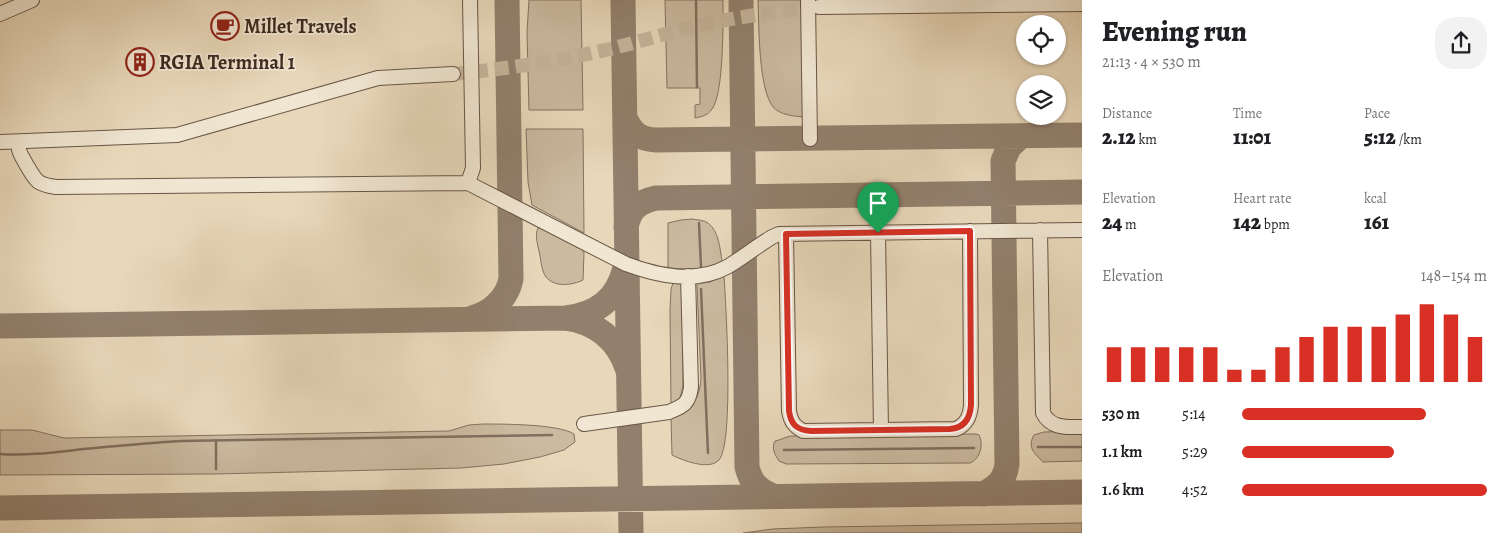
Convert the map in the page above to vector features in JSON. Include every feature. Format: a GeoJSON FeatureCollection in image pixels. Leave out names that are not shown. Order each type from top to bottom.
{"type":"FeatureCollection","features":[{"type":"Feature","properties":{"kind":"lane"},"geometry":{"type":"LineString","coordinates":[[0,14],[32,0]]}},
{"type":"Feature","properties":{"kind":"lane"},"geometry":{"type":"LineString","coordinates":[[468,182],[472,168],[470,0]]}},
{"type":"Feature","properties":{"kind":"lane"},"geometry":{"type":"LineString","coordinates":[[810,139],[814,4],[1082,4]]}},
{"type":"Feature","properties":{"kind":"lane"},"geometry":{"type":"LineString","coordinates":[[0,142],[177,135],[371,80],[390,77],[453,74]]}},
{"type":"Feature","properties":{"kind":"lane"},"geometry":{"type":"LineString","coordinates":[[19,142],[18,152],[33,177],[40,183],[56,187],[468,182],[626,264],[668,276],[688,276],[714,272],[726,267],[772,237],[786,234],[1082,230]]}},
{"type":"Feature","properties":{"kind":"lane"},"geometry":{"type":"LineString","coordinates":[[1040,230],[1043,413],[1050,422],[1058,427],[1082,427]]}},
{"type":"Feature","properties":{"kind":"lane"},"geometry":{"type":"LineString","coordinates":[[786,234],[789,411],[792,422],[796,427],[804,431],[956,429],[969,416],[971,405],[970,231]]}},
{"type":"Feature","properties":{"kind":"lane"},"geometry":{"type":"LineString","coordinates":[[878,233],[881,430]]}},
{"type":"Feature","properties":{"kind":"lane"},"geometry":{"type":"LineString","coordinates":[[584,424],[669,412],[687,402],[691,388],[688,276]]}},
{"type":"Feature","properties":{"kind":"shaded area"},"geometry":{"type":"Polygon","coordinates":[[[529,0],[581,0],[583,110],[529,110],[527,32],[529,0]]]}},
{"type":"Feature","properties":{"kind":"shaded area"},"geometry":{"type":"Polygon","coordinates":[[[665,0],[723,0],[722,57],[719,88],[712,109],[709,113],[702,116],[695,118],[695,105],[700,104],[700,88],[667,88],[665,0]]]}},
{"type":"Feature","properties":{"kind":"shaded area"},"geometry":{"type":"Polygon","coordinates":[[[758,0],[802,0],[803,117],[780,112],[774,108],[769,99],[760,56],[758,0]]]}},
{"type":"Feature","properties":{"kind":"shaded area"},"geometry":{"type":"Polygon","coordinates":[[[526,129],[583,129],[584,233],[532,205],[528,182],[526,129]]]}},
{"type":"Feature","properties":{"kind":"shaded area"},"geometry":{"type":"Polygon","coordinates":[[[692,219],[705,221],[712,226],[718,240],[722,261],[703,268],[668,270],[668,223],[692,219]]]}},
{"type":"Feature","properties":{"kind":"shaded area"},"geometry":{"type":"Polygon","coordinates":[[[538,228],[542,228],[582,249],[584,253],[583,280],[569,284],[559,284],[546,277],[542,268],[537,242],[538,228]]]}},
{"type":"Feature","properties":{"kind":"shaded area"},"geometry":{"type":"Polygon","coordinates":[[[724,276],[728,402],[724,448],[719,460],[709,465],[702,465],[672,455],[671,417],[696,399],[700,387],[697,284],[710,282],[724,276]]]}},
{"type":"Feature","properties":{"kind":"shaded area"},"geometry":{"type":"Polygon","coordinates":[[[673,283],[681,284],[683,288],[683,385],[679,400],[671,405],[670,309],[673,283]]]}},
{"type":"Feature","properties":{"kind":"shaded area"},"geometry":{"type":"Polygon","coordinates":[[[469,425],[530,425],[556,428],[574,434],[575,442],[564,450],[540,457],[504,464],[461,468],[216,474],[0,475],[0,430],[32,430],[64,438],[449,431],[469,425]]]}},
{"type":"Feature","properties":{"kind":"shaded area"},"geometry":{"type":"Polygon","coordinates":[[[1082,431],[1082,461],[1043,462],[1034,453],[1031,446],[1034,435],[1044,432],[1082,431]]]}},
{"type":"Feature","properties":{"kind":"shaded area"},"geometry":{"type":"Polygon","coordinates":[[[979,435],[981,447],[979,455],[970,463],[786,464],[779,461],[773,449],[775,441],[791,436],[979,435]]]}},
{"type":"Feature","properties":{"kind":"shaded area"},"geometry":{"type":"Polygon","coordinates":[[[1082,523],[1082,533],[743,533],[773,529],[824,527],[1082,523]]]}},
{"type":"Feature","properties":{"kind":"waterway"},"geometry":{"type":"LineString","coordinates":[[696,0],[697,87]]}},
{"type":"Feature","properties":{"kind":"waterway"},"geometry":{"type":"LineString","coordinates":[[699,223],[701,267]]}},
{"type":"Feature","properties":{"kind":"waterway"},"geometry":{"type":"LineString","coordinates":[[701,289],[708,453]]}},
{"type":"Feature","properties":{"kind":"waterway"},"geometry":{"type":"LineString","coordinates":[[0,454],[42,453],[181,441],[552,435]]}},
{"type":"Feature","properties":{"kind":"waterway"},"geometry":{"type":"LineString","coordinates":[[216,440],[216,469]]}},
{"type":"Feature","properties":{"kind":"waterway"},"geometry":{"type":"LineString","coordinates":[[1038,447],[1082,447]]}},
{"type":"Feature","properties":{"kind":"waterway"},"geometry":{"type":"LineString","coordinates":[[784,450],[974,448]]}},
{"type":"Feature","properties":{"kind":"taxiway"},"geometry":{"type":"LineString","coordinates":[[472,318],[492,309],[506,293],[511,279],[507,0]]}},
{"type":"Feature","properties":{"kind":"taxiway"},"geometry":{"type":"LineString","coordinates":[[623,0],[631,533]]}},
{"type":"Feature","properties":{"kind":"taxiway"},"geometry":{"type":"LineString","coordinates":[[741,0],[747,467],[756,485],[773,496]]}},
{"type":"Feature","properties":{"kind":"taxiway"},"geometry":{"type":"LineString","coordinates":[[625,118],[630,128],[641,137],[656,140],[1082,135]]}},
{"type":"Feature","properties":{"kind":"taxiway"},"geometry":{"type":"LineString","coordinates":[[983,494],[1000,482],[1007,464],[1003,161],[1009,147],[1021,136]]}},
{"type":"Feature","properties":{"kind":"taxiway"},"geometry":{"type":"LineString","coordinates":[[626,227],[630,215],[636,207],[656,198],[1082,192]]}},
{"type":"Feature","properties":{"kind":"taxiway"},"geometry":{"type":"LineString","coordinates":[[625,268],[617,288],[597,309],[566,318],[587,324],[604,334],[618,349],[627,368]]}},
{"type":"Feature","properties":{"kind":"taxiway"},"geometry":{"type":"LineString","coordinates":[[0,326],[566,318]]}},
{"type":"Feature","properties":{"kind":"taxiway"},"geometry":{"type":"LineString","coordinates":[[0,508],[1082,492]]}},
{"type":"Feature","properties":{"kind":"tunnel"},"geometry":{"type":"LineString","coordinates":[[453,74],[571,57],[734,19],[818,8]]}},
{"type":"Feature","properties":{"kind":"place","name":"Millet Travels"},"geometry":{"type":"Point","coordinates":[225,26]}},
{"type":"Feature","properties":{"kind":"place","name":"RGIA Terminal 1"},"geometry":{"type":"Point","coordinates":[140,62]}},
{"type":"Feature","properties":{"kind":"route"},"geometry":{"type":"LineString","coordinates":[[970,231],[971,405],[969,416],[956,429],[804,431],[796,427],[792,422],[789,411],[786,234],[878,233],[970,231]]}}]}
